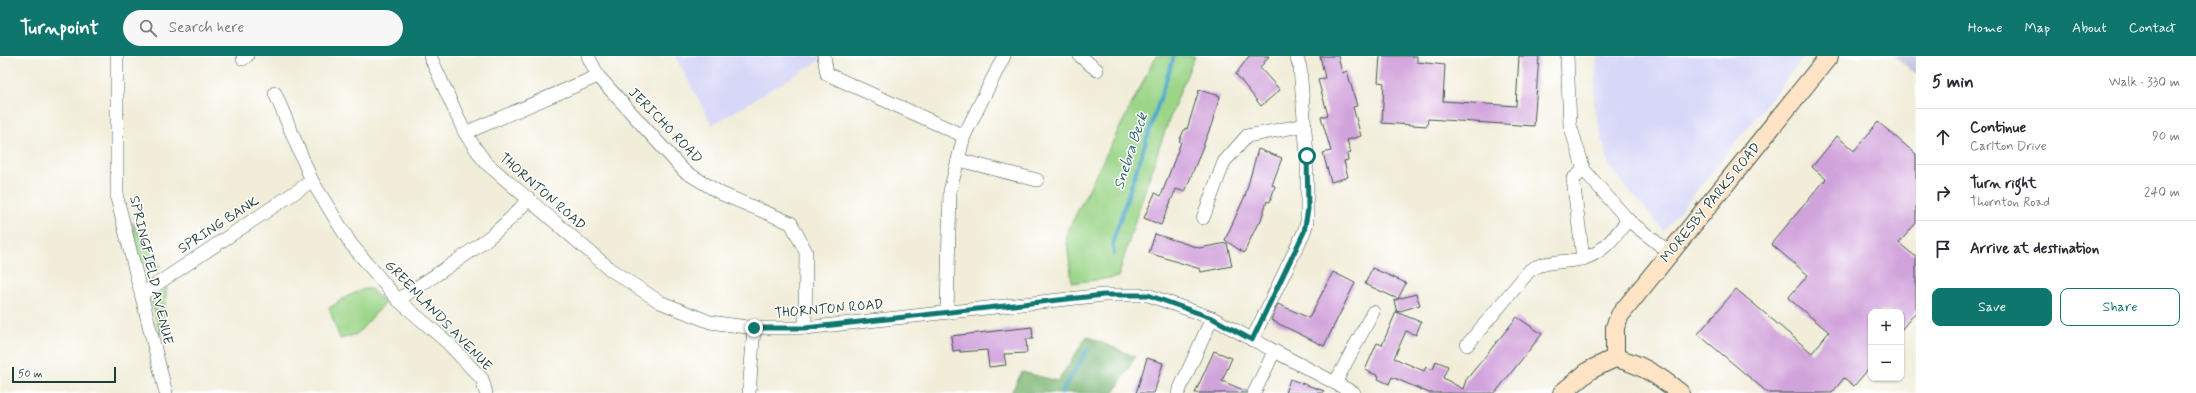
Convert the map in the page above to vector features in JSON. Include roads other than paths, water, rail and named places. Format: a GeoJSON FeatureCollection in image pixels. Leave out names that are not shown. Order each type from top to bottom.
{"type":"FeatureCollection","features":[{"type":"Feature","properties":{"kind":"street","name":"SPRINGFIELD AVENUE"},"geometry":{"type":"LineString","coordinates":[[117,56],[117,198],[166,393]]}},
{"type":"Feature","properties":{"kind":"street","name":"THORNTON ROAD"},"geometry":{"type":"LineString","coordinates":[[430,56],[465,132],[485,162],[529,198],[611,270],[660,302],[710,322],[754,328],[805,328],[1104,295],[1148,295],[1212,318],[1354,393]]}},
{"type":"Feature","properties":{"kind":"street","name":"JERICHO ROAD"},"geometry":{"type":"LineString","coordinates":[[588,56],[598,76],[684,171],[722,194],[791,223],[806,252],[805,328]]}},
{"type":"Feature","properties":{"kind":"street"},"geometry":{"type":"LineString","coordinates":[[824,56],[827,74],[964,136]]}},
{"type":"Feature","properties":{"kind":"street"},"geometry":{"type":"LineString","coordinates":[[948,312],[950,191],[964,136],[1004,56]]}},
{"type":"Feature","properties":{"kind":"street"},"geometry":{"type":"LineString","coordinates":[[1080,56],[1097,70]]}},
{"type":"Feature","properties":{"kind":"street"},"geometry":{"type":"LineString","coordinates":[[1252,340],[1304,232],[1307,222],[1308,187],[1305,125],[1300,67],[1296,56]]}},
{"type":"Feature","properties":{"kind":"street"},"geometry":{"type":"LineString","coordinates":[[1567,56],[1570,125],[1584,170],[1628,220],[1670,252]]}},
{"type":"Feature","properties":{"kind":"street","name":"MORESBY PARKS ROAD"},"geometry":{"type":"LineString","coordinates":[[1615,358],[1613,340],[1615,327],[1620,315],[1829,56]]}},
{"type":"Feature","properties":{"kind":"street"},"geometry":{"type":"LineString","coordinates":[[465,132],[598,76]]}},
{"type":"Feature","properties":{"kind":"street","name":"GREENLANDS AVENUE"},"geometry":{"type":"LineString","coordinates":[[275,93],[312,181],[351,244],[398,300],[447,342],[482,380],[486,393]]}},
{"type":"Feature","properties":{"kind":"street"},"geometry":{"type":"LineString","coordinates":[[1203,218],[1224,162],[1247,136],[1305,125]]}},
{"type":"Feature","properties":{"kind":"street"},"geometry":{"type":"LineString","coordinates":[[959,160],[1036,180]]}},
{"type":"Feature","properties":{"kind":"street"},"geometry":{"type":"LineString","coordinates":[[1583,259],[1573,178],[1584,170]]}},
{"type":"Feature","properties":{"kind":"street","name":"SPRING BANK"},"geometry":{"type":"LineString","coordinates":[[142,294],[312,181]]}},
{"type":"Feature","properties":{"kind":"street"},"geometry":{"type":"LineString","coordinates":[[398,300],[499,230],[515,215],[529,198]]}},
{"type":"Feature","properties":{"kind":"street"},"geometry":{"type":"LineString","coordinates":[[1467,345],[1530,270],[1539,265],[1583,259],[1597,252],[1608,244],[1628,220]]}},
{"type":"Feature","properties":{"kind":"street"},"geometry":{"type":"LineString","coordinates":[[1335,383],[1373,312]]}},
{"type":"Feature","properties":{"kind":"street"},"geometry":{"type":"LineString","coordinates":[[1178,393],[1212,318]]}},
{"type":"Feature","properties":{"kind":"street"},"geometry":{"type":"LineString","coordinates":[[749,393],[754,328]]}},
{"type":"Feature","properties":{"kind":"street"},"geometry":{"type":"LineString","coordinates":[[1254,393],[1274,352]]}},
{"type":"Feature","properties":{"kind":"street"},"geometry":{"type":"LineString","coordinates":[[1562,393],[1590,370],[1615,358],[1630,361],[1667,382],[1680,393]]}},
{"type":"Feature","properties":{"kind":"waterway","name":"Snebra Beck"},"geometry":{"type":"LineString","coordinates":[[1114,255],[1113,241],[1174,56]]}},
{"type":"Feature","properties":{"kind":"waterway","name":"Snebra Beck"},"geometry":{"type":"LineString","coordinates":[[1061,393],[1089,348]]}}]}
